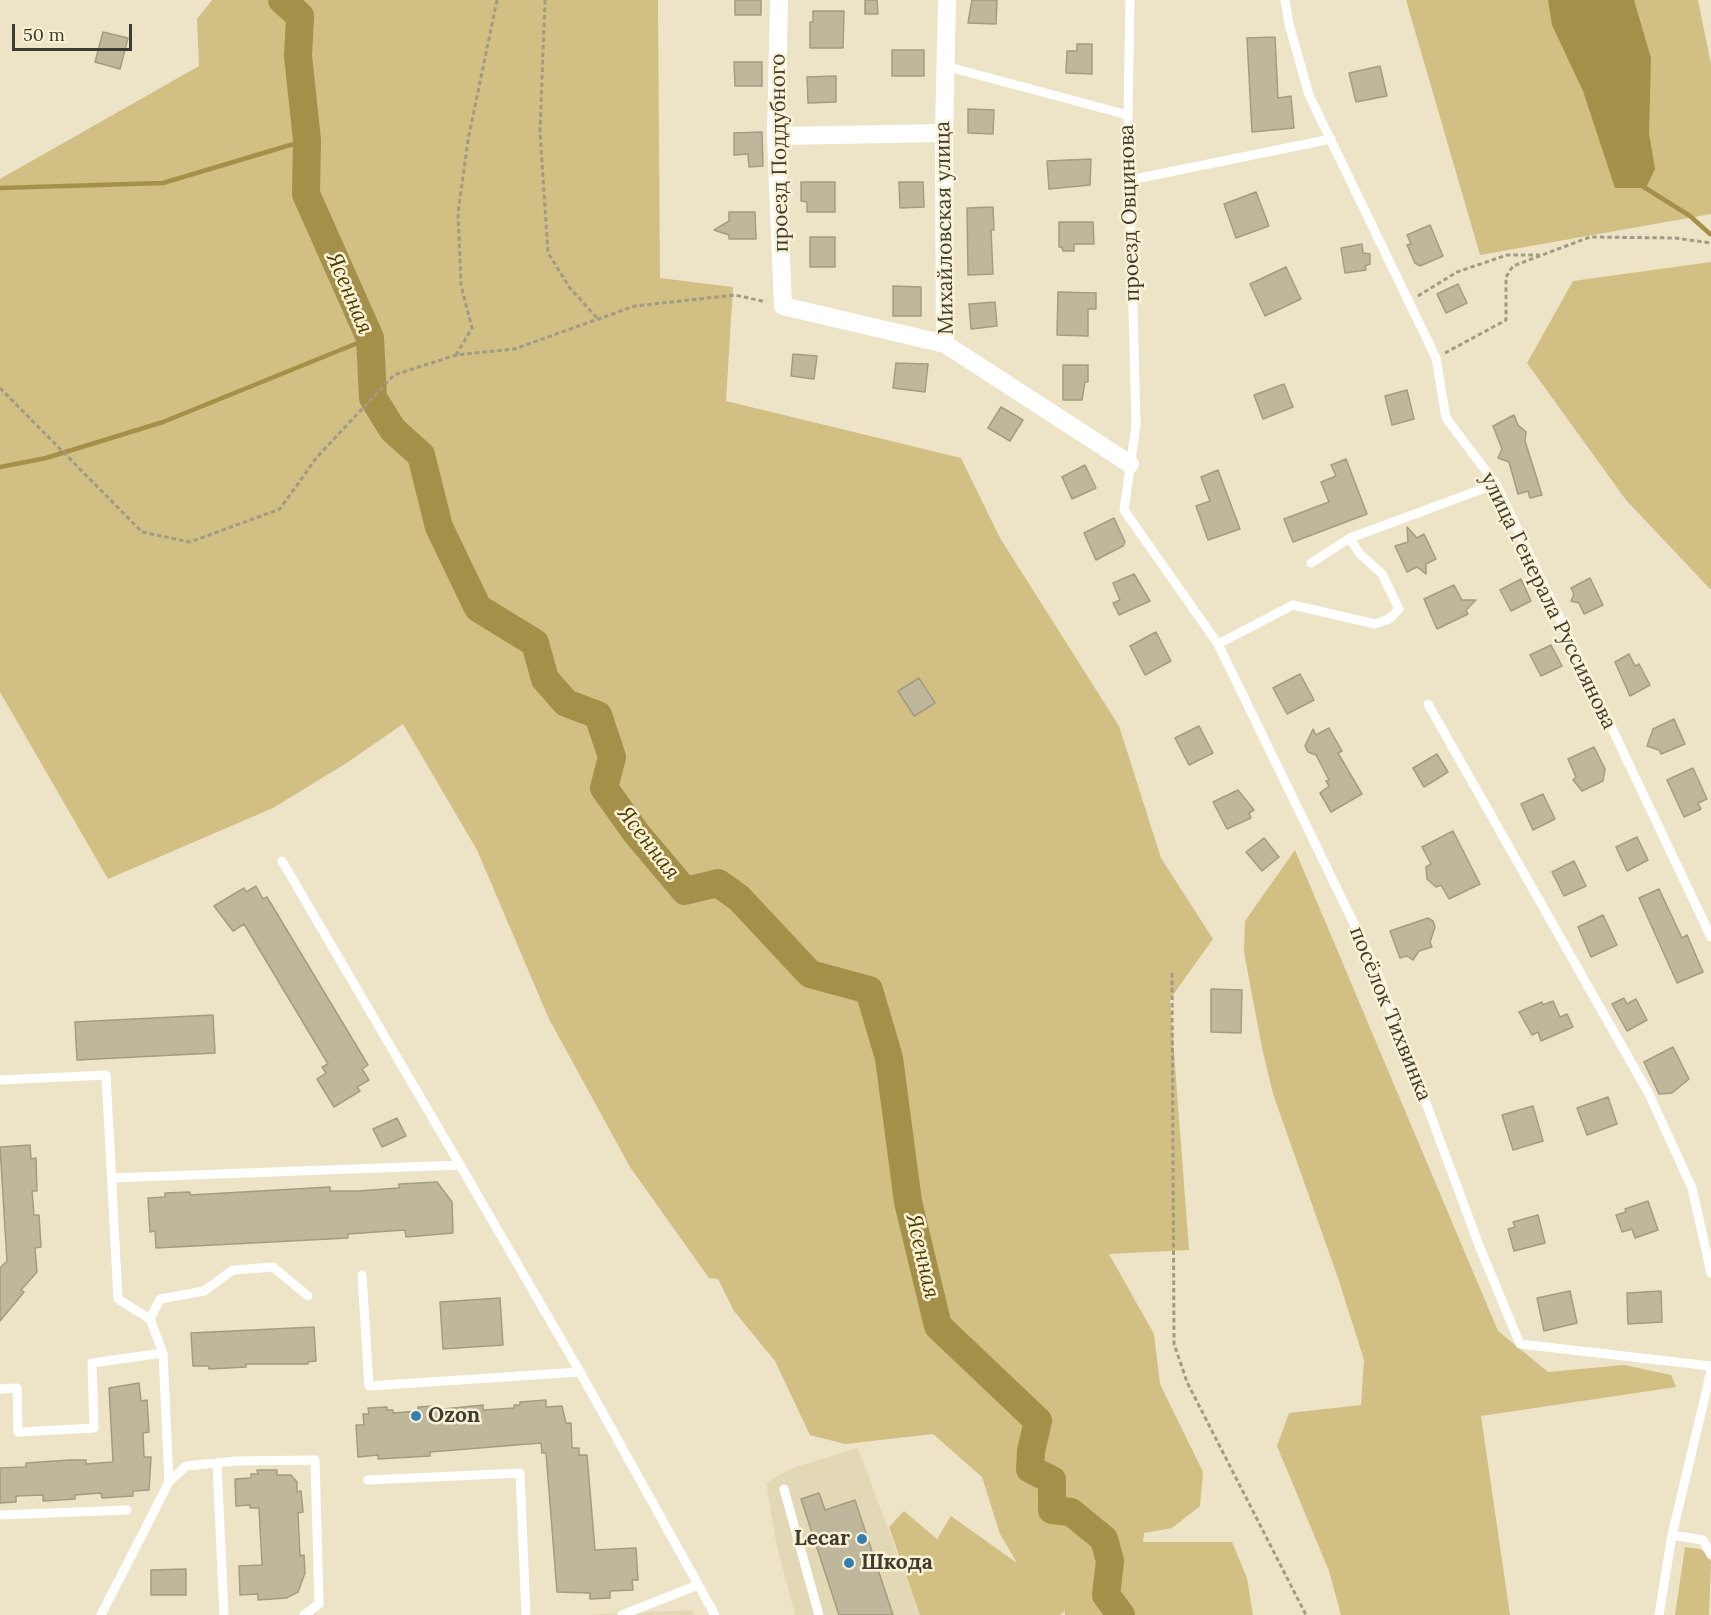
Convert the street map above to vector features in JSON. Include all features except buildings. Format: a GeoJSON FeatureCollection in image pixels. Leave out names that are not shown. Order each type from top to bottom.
{"type":"FeatureCollection","features":[{"type":"Feature","properties":{"kind":"street","name":"проезд Поддубного"},"geometry":{"type":"LineString","coordinates":[[779,0],[776,136],[783,306]]}},
{"type":"Feature","properties":{"kind":"street","name":"Михайловская улица"},"geometry":{"type":"LineString","coordinates":[[947,0],[944,133],[945,344],[1130,464]]}},
{"type":"Feature","properties":{"kind":"street"},"geometry":{"type":"LineString","coordinates":[[776,136],[944,133]]}},
{"type":"Feature","properties":{"kind":"street"},"geometry":{"type":"LineString","coordinates":[[783,306],[945,344]]}},
{"type":"Feature","properties":{"kind":"lane"},"geometry":{"type":"LineString","coordinates":[[1128,115],[1130,0]]}},
{"type":"Feature","properties":{"kind":"lane","name":"улица Генерала Руссиянова"},"geometry":{"type":"LineString","coordinates":[[1285,0],[1289,24],[1309,95],[1436,358],[1446,418],[1496,484],[1711,937]]}},
{"type":"Feature","properties":{"kind":"lane","name":"проезд Овцинова"},"geometry":{"type":"LineString","coordinates":[[945,66],[1128,115],[1136,426],[1130,464]]}},
{"type":"Feature","properties":{"kind":"lane"},"geometry":{"type":"LineString","coordinates":[[1130,180],[1331,139]]}},
{"type":"Feature","properties":{"kind":"lane","name":"посёлок Тихвинка"},"geometry":{"type":"LineString","coordinates":[[1130,464],[1124,510],[1218,644],[1376,969],[1480,1248],[1520,1344],[1711,1366]]}},
{"type":"Feature","properties":{"kind":"lane"},"geometry":{"type":"LineString","coordinates":[[1311,563],[1350,538],[1496,484]]}},
{"type":"Feature","properties":{"kind":"lane"},"geometry":{"type":"LineString","coordinates":[[1218,644],[1293,605],[1376,624],[1389,620],[1399,609],[1382,574],[1359,553],[1350,538]]}},
{"type":"Feature","properties":{"kind":"lane"},"geometry":{"type":"LineString","coordinates":[[1428,704],[1649,1095],[1692,1188],[1711,1273]]}},
{"type":"Feature","properties":{"kind":"lane"},"geometry":{"type":"LineString","coordinates":[[282,861],[580,1372],[715,1615]]}},
{"type":"Feature","properties":{"kind":"lane"},"geometry":{"type":"LineString","coordinates":[[0,1080],[106,1075],[118,1299],[150,1320],[163,1353],[169,1482]]}},
{"type":"Feature","properties":{"kind":"lane"},"geometry":{"type":"LineString","coordinates":[[112,1178],[460,1165]]}},
{"type":"Feature","properties":{"kind":"lane"},"geometry":{"type":"LineString","coordinates":[[150,1320],[160,1299],[204,1291],[232,1270],[273,1267],[308,1296]]}},
{"type":"Feature","properties":{"kind":"lane"},"geometry":{"type":"LineString","coordinates":[[362,1275],[369,1386],[580,1372]]}},
{"type":"Feature","properties":{"kind":"lane"},"geometry":{"type":"LineString","coordinates":[[0,1389],[17,1388],[18,1432],[94,1428],[92,1363],[163,1353]]}},
{"type":"Feature","properties":{"kind":"lane"},"geometry":{"type":"LineString","coordinates":[[1659,1615],[1672,1535],[1711,1371]]}},
{"type":"Feature","properties":{"kind":"lane"},"geometry":{"type":"LineString","coordinates":[[101,1615],[169,1482],[186,1466],[315,1460],[319,1604],[304,1615]]}},
{"type":"Feature","properties":{"kind":"lane"},"geometry":{"type":"LineString","coordinates":[[217,1463],[224,1615]]}},
{"type":"Feature","properties":{"kind":"lane"},"geometry":{"type":"LineString","coordinates":[[368,1480],[520,1473],[526,1615]]}},
{"type":"Feature","properties":{"kind":"lane"},"geometry":{"type":"LineString","coordinates":[[784,1489],[819,1615]]}},
{"type":"Feature","properties":{"kind":"lane"},"geometry":{"type":"LineString","coordinates":[[0,1515],[127,1510]]}},
{"type":"Feature","properties":{"kind":"lane"},"geometry":{"type":"LineString","coordinates":[[1672,1535],[1703,1540],[1711,1555]]}},
{"type":"Feature","properties":{"kind":"lane"},"geometry":{"type":"LineString","coordinates":[[622,1615],[698,1586]]}},
{"type":"Feature","properties":{"kind":"path"},"geometry":{"type":"LineString","coordinates":[[456,355],[472,328],[461,285],[458,213],[468,140],[497,0]]}},
{"type":"Feature","properties":{"kind":"path"},"geometry":{"type":"LineString","coordinates":[[545,0],[540,132],[548,253],[570,288],[598,319]]}},
{"type":"Feature","properties":{"kind":"path"},"geometry":{"type":"LineString","coordinates":[[1436,358],[1506,320],[1506,277],[1513,266],[1590,237],[1605,235],[1675,238],[1711,243]]}},
{"type":"Feature","properties":{"kind":"path"},"geometry":{"type":"LineString","coordinates":[[1409,302],[1456,272],[1507,255],[1543,255]]}},
{"type":"Feature","properties":{"kind":"path"},"geometry":{"type":"LineString","coordinates":[[0,388],[142,532],[190,542],[280,509],[317,457],[394,375],[456,355],[514,349],[635,306],[735,295],[783,306]]}},
{"type":"Feature","properties":{"kind":"path"},"geometry":{"type":"LineString","coordinates":[[1172,973],[1174,1344],[1187,1382],[1306,1615]]}},
{"type":"Feature","properties":{"kind":"shaded area"},"geometry":{"type":"Polygon","coordinates":[[[212,0],[658,0],[660,278],[733,287],[726,401],[961,458],[1000,538],[1119,726],[1161,858],[1213,939],[1170,999],[1189,1250],[1109,1254],[1154,1334],[1160,1384],[1203,1472],[1200,1506],[1172,1528],[1144,1533],[1143,1542],[1232,1542],[1247,1578],[1253,1615],[1065,1615],[1065,1611],[1060,1615],[920,1615],[889,1527],[904,1511],[937,1539],[951,1516],[1017,1563],[1000,1534],[982,1477],[933,1434],[845,1444],[810,1435],[775,1361],[734,1311],[718,1279],[709,1278],[630,1167],[549,1019],[477,850],[403,724],[345,764],[273,808],[108,879],[0,692],[0,179],[199,66],[197,19],[212,0]]]}},
{"type":"Feature","properties":{"kind":"shaded area"},"geometry":{"type":"Polygon","coordinates":[[[1406,0],[1698,0],[1711,64],[1711,214],[1480,255],[1406,0]]]}},
{"type":"Feature","properties":{"kind":"shaded area"},"geometry":{"type":"Polygon","coordinates":[[[1548,0],[1634,0],[1651,58],[1649,133],[1655,169],[1646,188],[1615,188],[1583,91],[1552,25],[1548,0]]]}},
{"type":"Feature","properties":{"kind":"shaded area"},"geometry":{"type":"Polygon","coordinates":[[[1711,262],[1711,590],[1626,500],[1527,363],[1573,281],[1711,262]]]}},
{"type":"Feature","properties":{"kind":"shaded area"},"geometry":{"type":"Polygon","coordinates":[[[1295,850],[1498,1331],[1548,1372],[1624,1365],[1671,1375],[1676,1387],[1481,1416],[1510,1615],[1341,1615],[1329,1571],[1277,1446],[1289,1413],[1361,1405],[1364,1360],[1338,1278],[1273,1094],[1244,952],[1245,921],[1295,850]]]}},
{"type":"Feature","properties":{"kind":"shaded area"},"geometry":{"type":"Polygon","coordinates":[[[858,1448],[920,1615],[795,1615],[777,1547],[766,1483],[792,1468],[858,1448]]]}},
{"type":"Feature","properties":{"kind":"shaded area"},"geometry":{"type":"Polygon","coordinates":[[[1685,1547],[1700,1549],[1708,1554],[1711,1562],[1709,1615],[1675,1615],[1685,1547]]]}},
{"type":"Feature","properties":{"kind":"shaded area"},"geometry":{"type":"Polygon","coordinates":[[[693,1610],[693,1615],[583,1615],[693,1610]]]}},
{"type":"Feature","properties":{"kind":"waterway","name":"Ясенная"},"geometry":{"type":"LineString","coordinates":[[282,0],[300,16],[298,56],[307,140],[306,194],[370,338],[373,398],[393,430],[421,455],[439,527],[478,608],[535,643],[545,679],[566,703],[598,715],[612,757],[604,788],[637,834],[685,891],[718,883],[739,898],[810,974],[869,990],[889,1058],[908,1202],[938,1326],[1038,1421],[1031,1451],[1030,1469],[1052,1480],[1052,1510],[1071,1512],[1104,1539],[1110,1561],[1106,1595],[1121,1615]]}},
{"type":"Feature","properties":{"kind":"waterway"},"geometry":{"type":"LineString","coordinates":[[0,188],[163,183],[307,140]]}},
{"type":"Feature","properties":{"kind":"waterway"},"geometry":{"type":"LineString","coordinates":[[1639,184],[1690,216],[1710,234]]}},
{"type":"Feature","properties":{"kind":"waterway"},"geometry":{"type":"LineString","coordinates":[[0,467],[46,458],[163,422],[370,338]]}},
{"type":"Feature","properties":{"kind":"place","name":"Ozon"},"geometry":{"type":"Point","coordinates":[416,1416]}},
{"type":"Feature","properties":{"kind":"place","name":"Lecar"},"geometry":{"type":"Point","coordinates":[862,1539]}},
{"type":"Feature","properties":{"kind":"place","name":"Шкода"},"geometry":{"type":"Point","coordinates":[849,1563]}}]}
